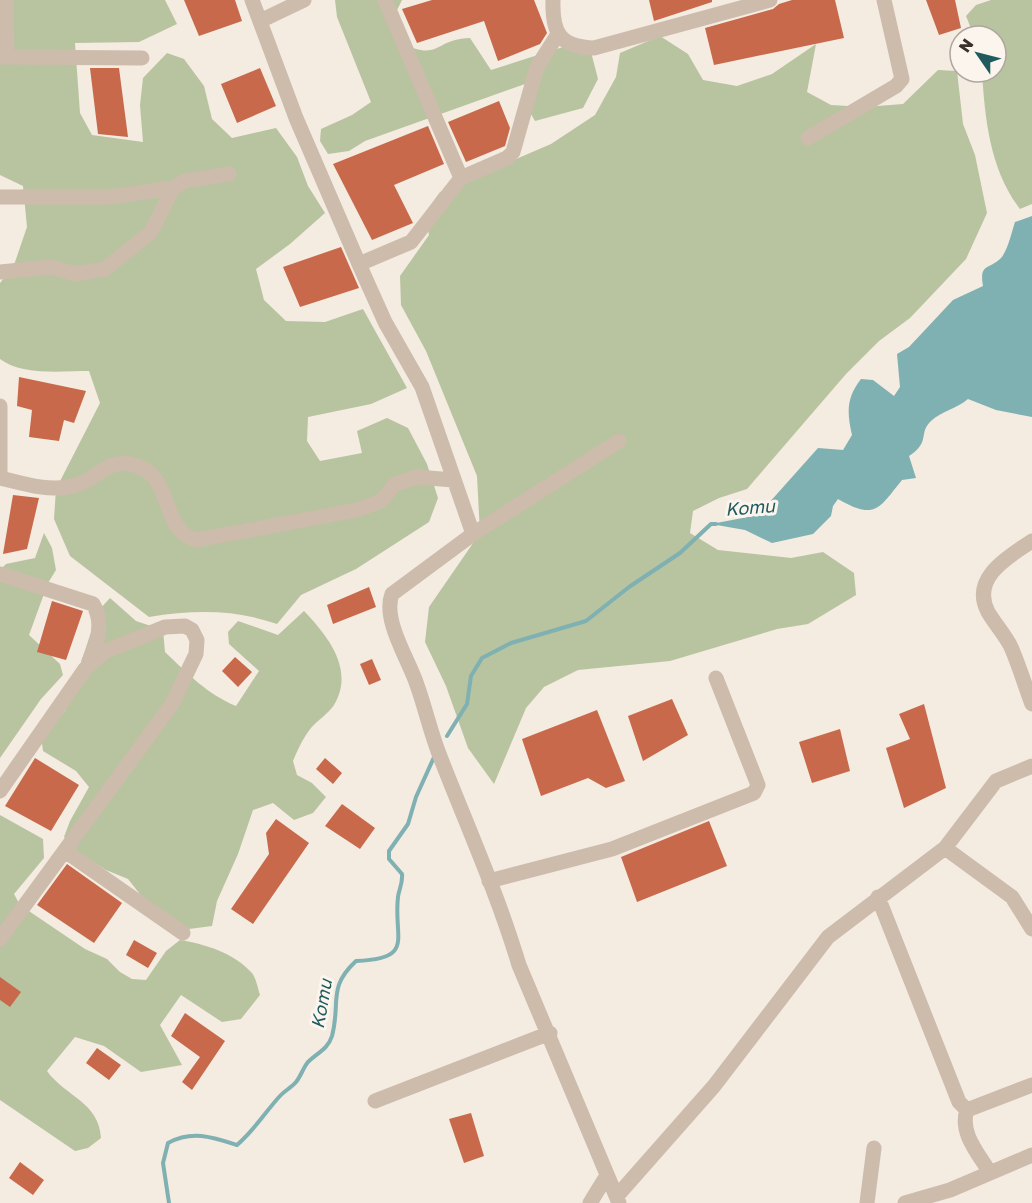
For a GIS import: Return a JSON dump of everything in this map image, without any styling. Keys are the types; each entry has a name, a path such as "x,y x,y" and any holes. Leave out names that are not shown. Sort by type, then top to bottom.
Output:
{"street":[{"path":"6,0 4,57 142,58"},
{"path":"252,0 296,118 359,264 385,322 422,387 473,534"},
{"path":"260,21 304,0"},
{"path":"385,0 461,178"},
{"path":"553,0 553,20 558,34 568,43 594,48 770,0"},
{"path":"808,138 896,86 902,79 884,0"},
{"path":"359,264 411,242 461,178 507,158 513,152 537,67 558,34"},
{"path":"0,197 109,197 173,188 185,181 229,174"},
{"path":"0,272 50,267 76,274 105,269 151,232 173,188"},
{"path":"0,406 0,478 42,488 69,487 82,483 111,464 131,465 146,470 155,481 178,530 186,537 197,540 357,510 381,501 395,484 417,477 453,480"},
{"path":"619,441 473,534 392,594 388,603 399,643 417,684 441,760 471,829 508,927 519,965 550,1033 606,1176 618,1199 714,1086 828,937 945,848 996,781 1032,765"},
{"path":"1032,541 998,564 987,578 984,594 987,609 1010,647 1032,704"},
{"path":"0,574 93,604 100,615 97,645 85,669 0,791"},
{"path":"0,939 172,704 196,654 197,640 192,630 185,626 165,627 104,652 85,669"},
{"path":"489,881 612,849 661,832 722,803 754,793 758,785 749,757 716,678"},
{"path":"945,848 1012,897 1031,928"},
{"path":"65,851 183,933"},
{"path":"878,897 959,1102 967,1110"},
{"path":"375,1101 550,1033"},
{"path":"990,1173 966,1132 964,1117 967,1110 1032,1086"},
{"path":"867,1203 874,1148"},
{"path":"905,1203 950,1190 1032,1155"},
{"path":"590,1203 606,1176"}],"green space":[{"path":"0,0 165,0 177,24 139,42 75,43 80,113 92,135 143,142 140,105 143,78 167,53 184,59 204,86 212,119 232,138 276,128 297,157 308,186 325,213 290,244 256,269 264,300 286,321 325,322 363,309 407,388 371,404 308,417 307,441 320,461 362,453 357,431 387,418 408,428 427,464 438,498 429,522 356,569 301,595 277,624 261,619 214,612 149,617 70,556 54,519 56,489 100,403 89,371 31,370 19,368 0,359 0,283 14,265 27,227 23,186 0,175"},
{"path":"335,0 402,0 395,14 401,43 414,48 430,50 458,39 470,38 491,70 582,41 591,52 598,79 583,108 535,121 525,104 525,84 365,141 349,151 328,154 320,141 321,129 352,115 371,102 337,17"},
{"path":"991,0 1032,0 1032,204 1020,209 1002,178 996,161 987,126 983,84 1008,84 1008,24 969,24 966,16 976,5"},
{"path":"660,36 688,54 703,80 737,86 772,74 816,44 807,92 831,105 865,107 903,104 938,70 948,71 948,84 958,84 963,124 975,155 987,213 966,259 910,318 879,341 846,374 747,489 719,498 693,511 690,533 718,550 791,558 823,552 854,573 856,595 808,624 777,629 670,661 578,670 544,687 526,708 494,784 468,748 446,686 425,642 429,607 480,533 477,476 426,351 401,305 400,276 429,235 425,213 440,192 551,144 595,115 616,77 620,53"},
{"path":"44,533 52,548 56,570 48,583 29,635 60,664 63,675 41,699 0,758 0,570 6,564 35,558"},
{"path":"110,598 136,621 163,630 165,652 207,689 236,706 259,671 229,644 228,632 238,621 278,635 304,611 330,642 340,666 342,679 340,692 334,705 308,732 293,761 297,775 312,783 326,797 313,813 294,820 273,803 253,810 238,854 217,901 212,926 189,929 143,898 128,879 106,870 79,853 64,837 89,787 76,771 43,751 41,736 65,711 98,611"},
{"path":"0,815 43,839 44,858 14,894 20,905 85,949 107,959 120,972 132,979 146,980 166,951 180,940 209,947 237,960 252,973 260,995 241,1019 222,1022 181,995 160,1025 182,1065 141,1072 104,1046 75,1037 47,1071 94,1116 101,1138 88,1148 75,1151 0,1100"}],"water":[{"path":"1032,216 1032,417 996,410 968,399 944,412 927,425 920,446 909,456 916,478 902,480 882,504 869,510 851,506 838,499 833,506 831,516 813,534 772,543 745,530 711,524 748,517 768,504 818,448 843,450 852,435 849,420 850,399 861,379 873,380 894,396 900,387 897,354 909,347 953,300 983,286 984,270 1003,255 1015,222"}],"building":[{"path":"184,0 235,0 242,21 199,36"},
{"path":"432,0 534,0 547,33 540,44 498,61 484,21 417,43 402,9"},
{"path":"649,0 712,0 712,2 654,21"},
{"path":"792,0 835,0 844,38 714,65 705,28 773,9 779,4"},
{"path":"926,0 955,0 960,24 948,24 948,32 939,35"},
{"path":"90,68 119,68 128,137 98,134"},
{"path":"260,68 276,106 237,123 221,84"},
{"path":"499,101 510,128 505,146 466,162 448,122"},
{"path":"428,126 444,164 394,185 413,223 372,240 333,164"},
{"path":"341,247 359,288 300,307 283,267"},
{"path":"19,377 86,391 74,423 64,420 59,441 29,437 32,410 17,406"},
{"path":"13,495 39,498 27,549 3,554"},
{"path":"369,587 376,607 333,624 327,605"},
{"path":"52,601 83,611 66,660 37,652"},
{"path":"235,657 252,672 238,687 222,671"},
{"path":"372,659 381,680 369,685 360,664"},
{"path":"672,699 688,735 643,761 628,716"},
{"path":"924,704 946,788 904,808 886,748 910,739 899,714"},
{"path":"597,710 625,781 606,788 588,778 541,796 522,739"},
{"path":"840,729 850,771 812,783 799,742"},
{"path":"35,758 79,785 51,831 5,806"},
{"path":"325,758 342,773 333,784 316,769"},
{"path":"342,804 375,828 360,849 325,826"},
{"path":"276,819 309,843 253,924 231,909 269,854 266,833"},
{"path":"709,821 727,866 637,902 621,857"},
{"path":"67,864 122,903 94,943 37,905"},
{"path":"134,940 157,953 148,968 126,955"},
{"path":"0,977 21,992 10,1007 0,1000"},
{"path":"185,1013 225,1041 192,1090 182,1082 200,1057 171,1036"},
{"path":"97,1048 121,1065 109,1080 86,1063"},
{"path":"471,1113 484,1156 464,1163 449,1119"},
{"path":"20,1162 44,1180 33,1195 9,1178"}],"waterway":[{"name":"Komu","path":"447,736 467,704 471,676 482,658 511,643 586,621 629,587 680,553 711,524 716,524"},
{"name":"Komu","path":"169,1203 163,1163 168,1143 185,1137 202,1136 237,1145 281,1095 296,1082 308,1062 328,1044 332,1036 338,988 347,971 356,961 387,956 394,951 398,944 397,911 402,874 389,859 389,851 408,824 416,797 435,755"}]}
